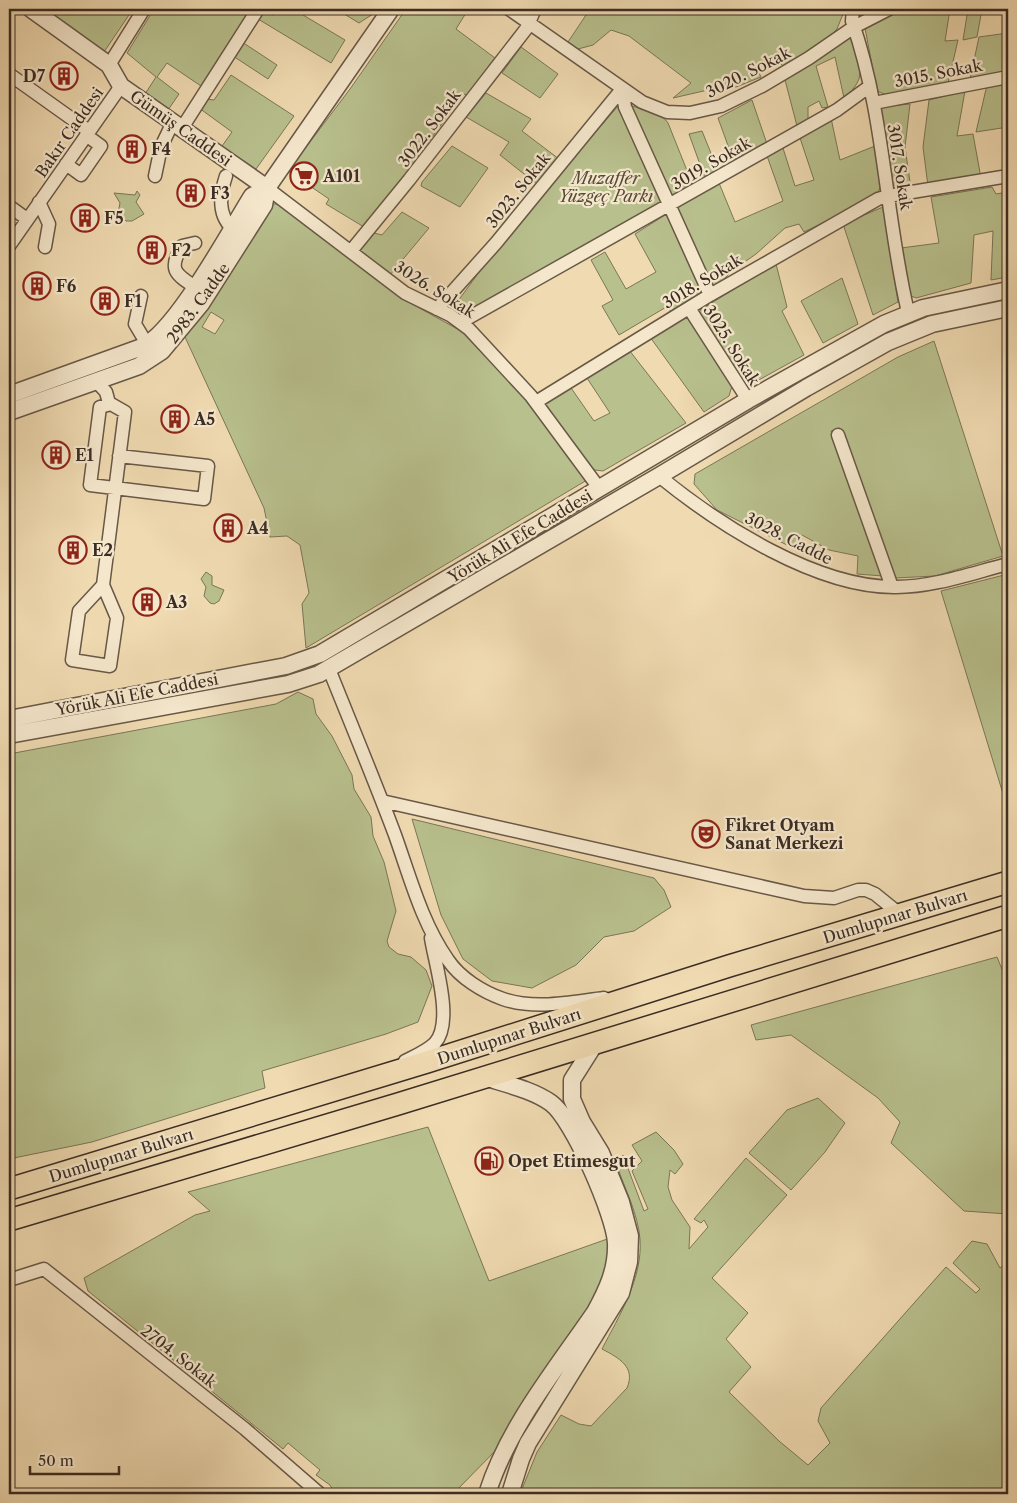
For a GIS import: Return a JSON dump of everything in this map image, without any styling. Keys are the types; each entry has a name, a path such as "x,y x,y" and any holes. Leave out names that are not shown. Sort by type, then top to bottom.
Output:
{"highway":[{"path":"905,914 919,902 1008,867"},
{"name":"Dumlupınar Bulvarı","path":"9,1189 1008,882"},
{"name":"Dumlupınar Bulvarı","path":"9,1220 1008,917"}],"street":[{"name":"Gümüş Caddesi","path":"31,9 108,65 121,86 267,188"},
{"path":"108,65 144,9"},
{"path":"155,176 161,147 258,9"},
{"name":"2983. Cadde","path":"9,395 157,342 201,304 264,205 267,188 391,9"},
{"name":"3020. Sokak","path":"509,9 642,102 667,112 690,113 711,110 778,77 854,27 889,9"},
{"name":"3022. Sokak","path":"350,250 410,180 526,29 535,9"},
{"name":"3017. Sokak","path":"853,9 854,27 874,103 899,275 908,312"},
{"path":"9,74 88,133 101,146 81,175 66,164"},
{"name":"3015. Sokak","path":"874,103 1008,77"},
{"name":"Bakır Caddesi","path":"9,246 121,86"},
{"name":"3019. Sokak","path":"461,322 837,110 870,86"},
{"path":"622,89 625,107 710,295"},
{"name":"3023. Sokak","path":"437,309 496,243 622,89"},
{"path":"226,176 222,192 221,211 232,228"},
{"name":"3018. Sokak","path":"536,402 710,295 802,242 888,196 1008,176"},
{"name":"2983. Cadde","path":"9,412 147,361 157,342 195,287 252,196 267,188"},
{"name":"3026. Sokak","path":"267,188 405,293 461,322 536,402 600,488"},
{"path":"39,202 49,222 45,247"},
{"path":"9,206 27,219"},
{"path":"195,243 182,246 174,260 174,267 177,274 195,287"},
{"name":"Yörük Ali Efe Caddesi","path":"9,719 286,666 320,654 748,400 908,312 940,303 1008,290"},
{"path":"141,296 135,324 157,342"},
{"name":"3025. Sokak","path":"689,308 748,400"},
{"name":"Yörük Ali Efe Caddesi","path":"9,735 288,684 329,669 806,388 915,330 950,319 1008,308"},
{"path":"908,312 915,330"},
{"path":"96,381 106,392 109,404"},
{"path":"102,586 79,611 72,660 110,666 117,618 102,586 115,488 120,456 125,412 109,404 99,408 90,484 115,488 204,499 208,466 120,456"},
{"path":"838,435 892,587"},
{"name":"3028. Cadde","path":"659,476 705,512 786,558 820,574 853,584 892,587 935,582 1008,564"},
{"path":"320,654 329,669 382,801 430,931 444,1010 441,1029 436,1041 429,1048 372,1078"},
{"path":"382,801 804,896 834,898 858,890 866,890 905,914"},
{"path":"430,931 457,971 478,987 502,998 519,1003 538,1004 642,993"},
{"path":"510,1494 528,1442 621,1294 629,1262 630,1236 621,1202 601,1153 582,1122 572,1099 572,1080 596,1042"},
{"path":"484,1077 541,1097 558,1109 577,1141 607,1206 614,1228 616,1245 614,1265 606,1292 595,1312 520,1424 494,1472 487,1494"},
{"name":"2704. Sokak","path":"9,1280 44,1269 245,1428 320,1494"},
{"path":"475,1494 482,1494"}],"green space":[{"path":"38,9 133,9 104,52"},
{"path":"154,9 248,9 252,11 201,86 167,63 157,77 179,94 168,110 145,94 156,77 127,53"},
{"path":"277,9 293,9 345,40 331,63 258,19 262,12 273,15"},
{"path":"336,9 364,9 373,14 359,23"},
{"path":"406,9 459,9 466,13 456,29 495,58 468,96 464,94 390,195 364,227 326,204 329,199 288,171 350,89"},
{"path":"590,9 845,9 837,29 830,37 784,67 775,58 756,67 761,77 726,91 721,87 673,98 691,83 629,36 611,30 593,45 578,49 568,42"},
{"path":"905,9 950,9 945,41 958,40 948,83 889,96 877,91 865,28 871,23"},
{"path":"968,9 982,9 977,37 963,40"},
{"path":"1008,33 1008,72 970,79 979,37"},
{"path":"850,37 860,69 856,85 844,98 835,57 816,66 828,107 822,108 819,101 808,107 808,120 797,126 785,80"},
{"path":"242,42 277,65 268,79 233,56"},
{"path":"521,47 558,74 540,98 502,73"},
{"path":"231,75 294,116 256,169 222,146 232,132 199,108 205,99 214,100"},
{"path":"1008,82 1008,127 976,132 987,85"},
{"path":"965,91 957,136 973,134 981,178 928,186 923,147 929,100"},
{"path":"486,93 531,119 522,131 559,159 538,185 500,155 509,142 466,117"},
{"path":"752,100 767,144 734,162 718,118"},
{"path":"910,104 905,147 911,189 892,185 879,107"},
{"name":"Muzaffer Yüzgeç Parkı","path":"618,106 662,204 466,312 455,305 499,245"},
{"path":"633,106 664,118 668,123 694,188 672,199 630,108"},
{"path":"831,118 840,160 875,146 881,185 877,196 804,232 799,224 785,228 756,254 733,270 716,287 711,287 677,213 678,207 719,183 735,222 783,201 766,153 782,145 795,186 814,180 799,135"},
{"path":"702,131 719,173 706,181 689,134"},
{"path":"452,146 488,168 460,207 421,186 422,182"},
{"path":"992,187 996,194 1008,192 1008,277 991,280 993,231 974,235 971,283 916,298 909,295 901,248 939,243 931,197"},
{"path":"137,191 140,195 136,202 144,214 132,221 126,221 118,213 120,203 114,193 135,195"},
{"path":"272,204 278,204 405,300 461,331 536,408 587,480 306,648 302,604 309,593 300,545 287,536 270,537 264,508 185,337","holes":["211,312 224,320 215,334 202,327"]},
{"path":"883,207 898,302 873,315 843,224"},
{"path":"402,212 429,228 390,275 358,250 374,233 382,235"},
{"path":"667,215 702,294 671,313 668,306 619,335 602,306 613,300 591,260 605,252 626,289 656,272 635,234"},
{"path":"776,264 787,307 782,311 804,355 757,381 750,381 745,377 741,380 699,316 700,310"},
{"path":"842,278 858,324 823,343 801,301"},
{"path":"684,317 689,319 732,386 729,396 704,412 650,337"},
{"path":"934,341 1003,556 935,576 895,578 840,428 831,431 883,576 857,574 858,556 829,550 802,535 795,549 717,510 694,484 695,474 898,357"},
{"path":"629,350 686,423 603,471 595,470 588,465 543,405 545,401 569,385 594,421 610,413 585,375"},
{"path":"206,572 212,576 212,585 224,590 219,601 214,604 210,603 204,596 206,587 201,579"},
{"path":"1008,574 1008,810 941,591"},
{"path":"298,692 313,699 316,714 332,736 352,775 354,789 371,817 373,836 384,862 396,911 387,941 389,947 398,954 411,957 426,970 432,986 418,1022 386,1034 262,1071 265,1088 92,1142 9,1159 9,754 276,704"},
{"path":"412,819 654,878 664,890 671,907 634,931 604,937 576,965 532,988 492,981 463,959 441,915"},
{"path":"997,957 1008,984 1008,1214 964,1211 891,1143 900,1122 878,1098 791,1035 756,1040 751,1025"},
{"path":"818,1098 845,1123 825,1152 791,1190 749,1153 787,1110"},
{"path":"428,1127 489,1281 610,1238 607,1268 589,1309 500,1446 453,1494 335,1494 330,1485 316,1475 320,1470 288,1443 283,1449 88,1291 84,1278 195,1215 210,1211 188,1192"},
{"path":"656,1132 674,1150 683,1164 675,1174 670,1170 668,1187 672,1200 690,1227 689,1249 708,1227 704,1220 701,1223 694,1219 746,1158 787,1195 712,1278 748,1313 726,1339 751,1367 729,1392 779,1441 808,1465 830,1443 818,1421 821,1408 946,1267 976,1293 980,1289 953,1263 972,1241 987,1244 1000,1268 1008,1261 1008,1494 520,1494 537,1452 561,1415 579,1424 591,1426 627,1388 629,1381 628,1369 620,1360 602,1349 634,1282 640,1254 637,1220 617,1166 623,1155 644,1211 648,1209 632,1171 642,1161 632,1145"}],"place":[{"name":"D7","path":"64,76"},
{"name":"F4","path":"132,149"},
{"name":"A101","path":"304,176"},
{"name":"F3","path":"191,193"},
{"name":"F5","path":"85,218"},
{"name":"F2","path":"152,250"},
{"name":"F6","path":"37,286"},
{"name":"F1","path":"105,301"},
{"name":"A5","path":"175,419"},
{"name":"E1","path":"56,455"},
{"name":"A4","path":"228,528"},
{"name":"E2","path":"73,550"},
{"name":"A3","path":"147,602"},
{"name":"Fikret Otyam Sanat Merkezi","path":"706,834"},
{"name":"Opet Etimesgut","path":"489,1161"}]}
